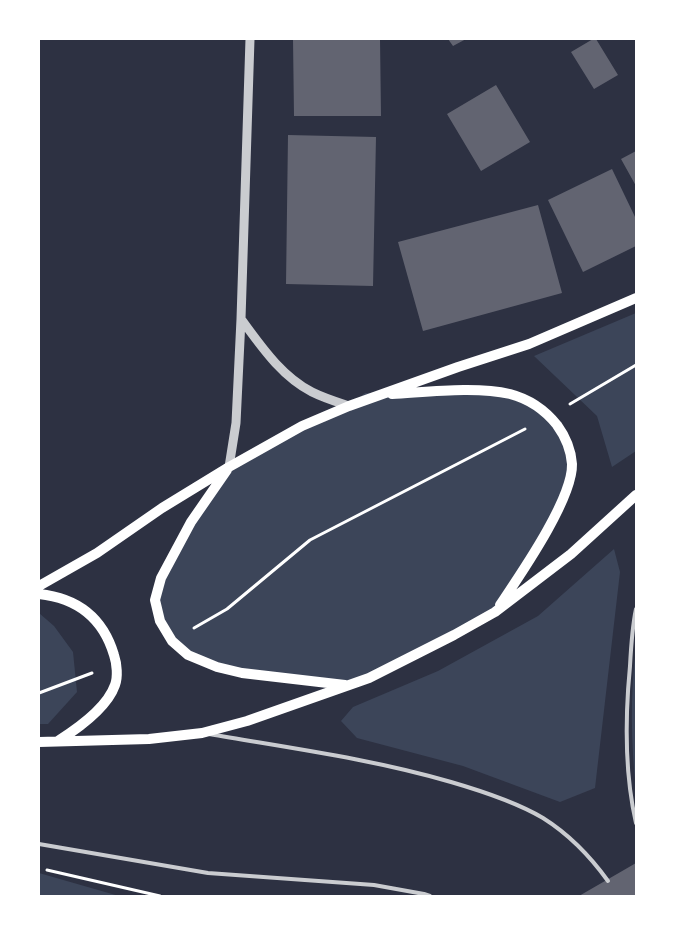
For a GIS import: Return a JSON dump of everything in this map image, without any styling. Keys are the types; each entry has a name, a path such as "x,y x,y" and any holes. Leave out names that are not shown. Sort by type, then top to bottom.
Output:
{"main road":[{"path":"39,586 97,553 162,508 229,467 302,426 381,394 529,344 636,298"},
{"path":"381,394 479,391 510,394 531,402 550,416 566,438 572,464 569,487 526,566 495,612"},
{"path":"229,467 191,522 161,578 156,600 160,621 172,641 188,655 217,667 242,673 347,685"},
{"path":"39,742 149,739 202,733 247,721 369,678 495,612 571,554 636,495"},
{"path":"39,594 73,603 93,617 109,638 116,663 115,685 101,707 81,726 57,742"}],"street":[{"path":"229,467 236,423 250,39"},
{"path":"241,318 263,350 287,375 311,391 349,406"}],"lane":[{"path":"636,609 627,696 627,761 636,822"},
{"path":"202,733 318,752 412,771 489,794 542,818 572,839 591,857 608,881"},
{"path":"39,844 208,873 374,885 430,896"}],"path":[{"path":"172,641 227,609 310,540 550,416 636,365"},
{"path":"39,693 116,663"},
{"path":"39,868 160,896"},
{"path":"139,896 145,893"}],"shaded area":[{"path":"636,313 636,451 612,467 597,416 534,356"},
{"path":"479,391 531,402 566,438 569,487 495,612 347,685 217,667 172,641 155,600 161,578 229,467 349,406 365,393"},
{"path":"614,549 620,572 595,788 560,802 463,766 357,738 341,721 353,707 438,671 538,616"},
{"path":"39,613 54,626 73,652 77,692 48,724 39,724"},
{"path":"636,648 636,790 632,719"},
{"path":"39,873 119,896 39,896"}],"building":[{"path":"293,39 380,39 381,116 294,116"},
{"path":"448,39 466,39 453,46"},
{"path":"596,39 618,75 594,89 571,52"},
{"path":"496,85 530,142 481,171 447,114"},
{"path":"288,135 376,137 373,286 286,284"},
{"path":"636,151 636,186 621,159"},
{"path":"612,169 636,219 636,246 583,272 548,200"},
{"path":"538,205 562,293 423,331 398,242"},
{"path":"636,863 636,896 579,896"}]}
